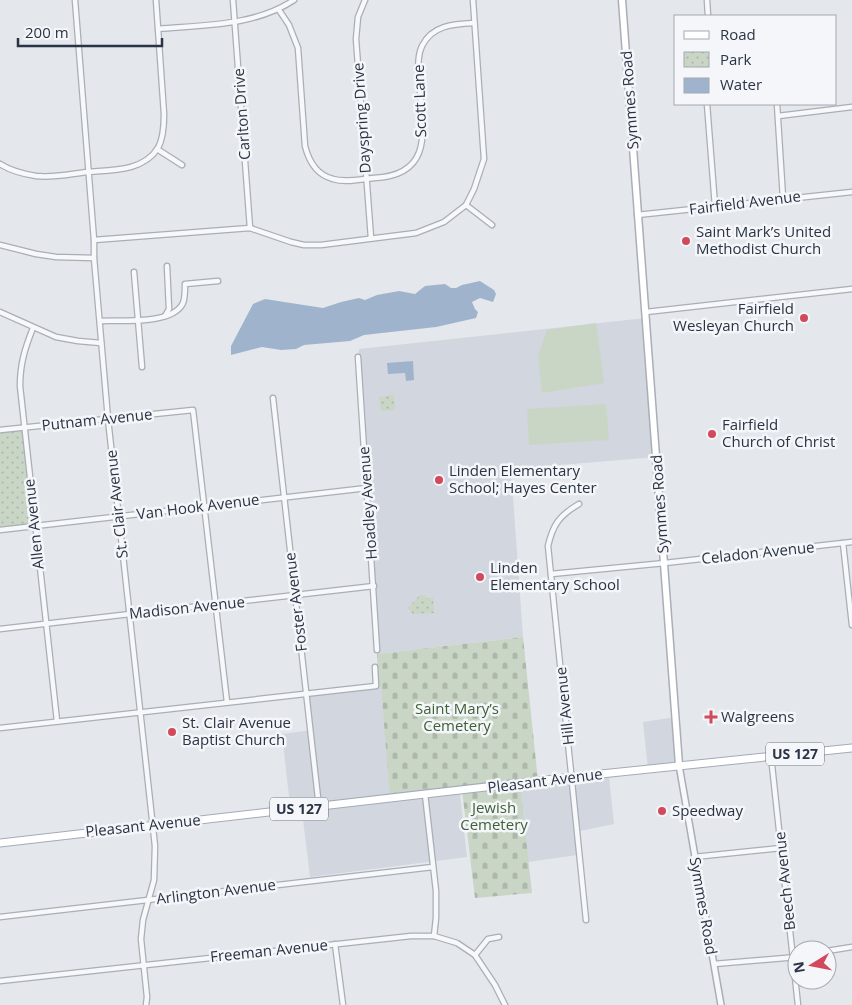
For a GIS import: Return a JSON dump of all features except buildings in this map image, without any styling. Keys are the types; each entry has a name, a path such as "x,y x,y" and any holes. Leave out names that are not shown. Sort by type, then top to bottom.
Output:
{"main road":[{"name":"Symmes Road","path":"622,0 679,765"},
{"name":"Pleasant Avenue","path":"0,843 679,765 852,748"}],"street":[{"name":"St. Clair Avenue","path":"75,0 108,419 155,867 150,900 143,920 142,938 146,1005"},
{"path":"0,164 16,172 43,177 115,171 128,168 147,159 157,149 164,127 164,114 156,0"},
{"name":"Carlton Drive","path":"234,0 250,228"},
{"path":"158,29 235,22 279,10 294,0"},
{"name":"Dayspring Drive","path":"365,0 358,17 356,39 371,238"},
{"path":"94,240 250,228 304,245 416,233 444,222 466,206 474,190 484,159 473,0"},
{"path":"707,0 708,15"},
{"name":"Scott Lane","path":"279,10 289,25 298,48 305,146 312,165 330,179 339,181 388,177 403,172 414,163 421,151 423,133 418,70 422,46 429,36 439,28 452,24 474,23"},
{"path":"707,105 715,206"},
{"path":"777,105 783,198"},
{"path":"778,116 852,108"},
{"path":"157,149 182,165"},
{"name":"Fairfield Avenue","path":"637,216 783,198 852,192"},
{"path":"466,206 492,225"},
{"path":"0,245 49,256 94,258"},
{"path":"163,318 169,309 167,266"},
{"path":"134,272 142,367"},
{"path":"100,321 163,318 177,312 184,302 185,284 218,280"},
{"path":"646,312 852,289"},
{"path":"0,312 9,314 33,328 56,337 101,343"},
{"name":"Allen Avenue","path":"33,328 24,350 20,368 24,428 57,721"},
{"name":"Hoadley Avenue","path":"358,357 378,650"},
{"name":"Foster Avenue","path":"273,398 319,806"},
{"name":"Putnam Avenue","path":"0,430 193,410 205,506"},
{"name":"Van Hook Avenue","path":"0,530 366,488"},
{"name":"Hill Avenue","path":"579,504 565,514 553,528 548,546 586,920"},
{"path":"205,506 227,702"},
{"name":"Celadon Avenue","path":"665,563 852,542"},
{"path":"843,543 852,625"},
{"path":"551,574 665,563"},
{"name":"Madison Avenue","path":"0,629 374,586"},
{"path":"0,728 376,686 375,667"},
{"name":"Beech Avenue","path":"771,756 793,940"},
{"name":"Symmes Road","path":"679,765 721,1005"},
{"path":"425,794 436,891 434,936"},
{"path":"694,857 781,848"},
{"name":"Arlington Avenue","path":"0,917 433,867"},
{"name":"Freeman Avenue","path":"0,981 411,936 434,936 456,943 475,955 495,985 505,1005"},
{"path":"475,955 488,939 499,937"},
{"path":"335,944 343,1005"},
{"path":"837,949 852,947"},
{"path":"714,964 787,958"},
{"name":"Beech Avenue","path":"797,990 798,1005"}],"shaded area":[{"name":"Linden Elementary School; Hayes Center","path":"646,318 657,457 511,469 523,637 377,654 359,349"},
{"path":"381,686 391,802 460,794 467,857 310,877 301,803 290,805 282,734 312,730 308,695"},
{"path":"676,717 679,765 648,769 643,722"},
{"path":"609,777 614,824 575,832 577,855 528,862 520,787"}],"green space":[{"path":"596,323 604,383 542,393 538,356 547,330"},
{"path":"394,395 395,410 381,411 379,397"},
{"path":"606,404 609,440 529,445 527,409"},
{"path":"24,428 35,526 0,530 0,430"},
{"path":"420,595 425,595 426,598 433,598 434,613 413,614 408,608"},
{"name":"Saint Mary’s Cemetery","path":"523,637 538,781 520,784 532,893 475,898 462,790 390,798 381,687 378,685 377,654"}],"water":[{"path":"480,281 494,290 496,294 493,302 480,298 472,302 478,312 476,318 436,327 364,335 350,341 304,345 296,349 281,350 262,347 231,355 231,346 253,304 265,299 323,308 341,302 359,298 365,300 377,295 399,291 415,294 425,286 445,284 451,288 456,288"},
{"path":"413,361 414,380 406,381 405,373 388,374 387,363"}],"place":[{"name":"Saint Mark’s United Methodist Church","path":"686,241"},
{"name":"Fairfield Wesleyan Church","path":"804,318"},
{"name":"Fairfield Church of Christ","path":"712,434"},
{"name":"Linden Elementary School; Hayes Center","path":"439,480"},
{"name":"Linden Elementary School","path":"480,577"},
{"name":"Walgreens","path":"711,717"},
{"name":"St. Clair Avenue Baptist Church","path":"172,732"},
{"name":"Speedway","path":"662,811"}],"park label":[{"name":"Jewish Cemetery","path":"494,816"}]}
